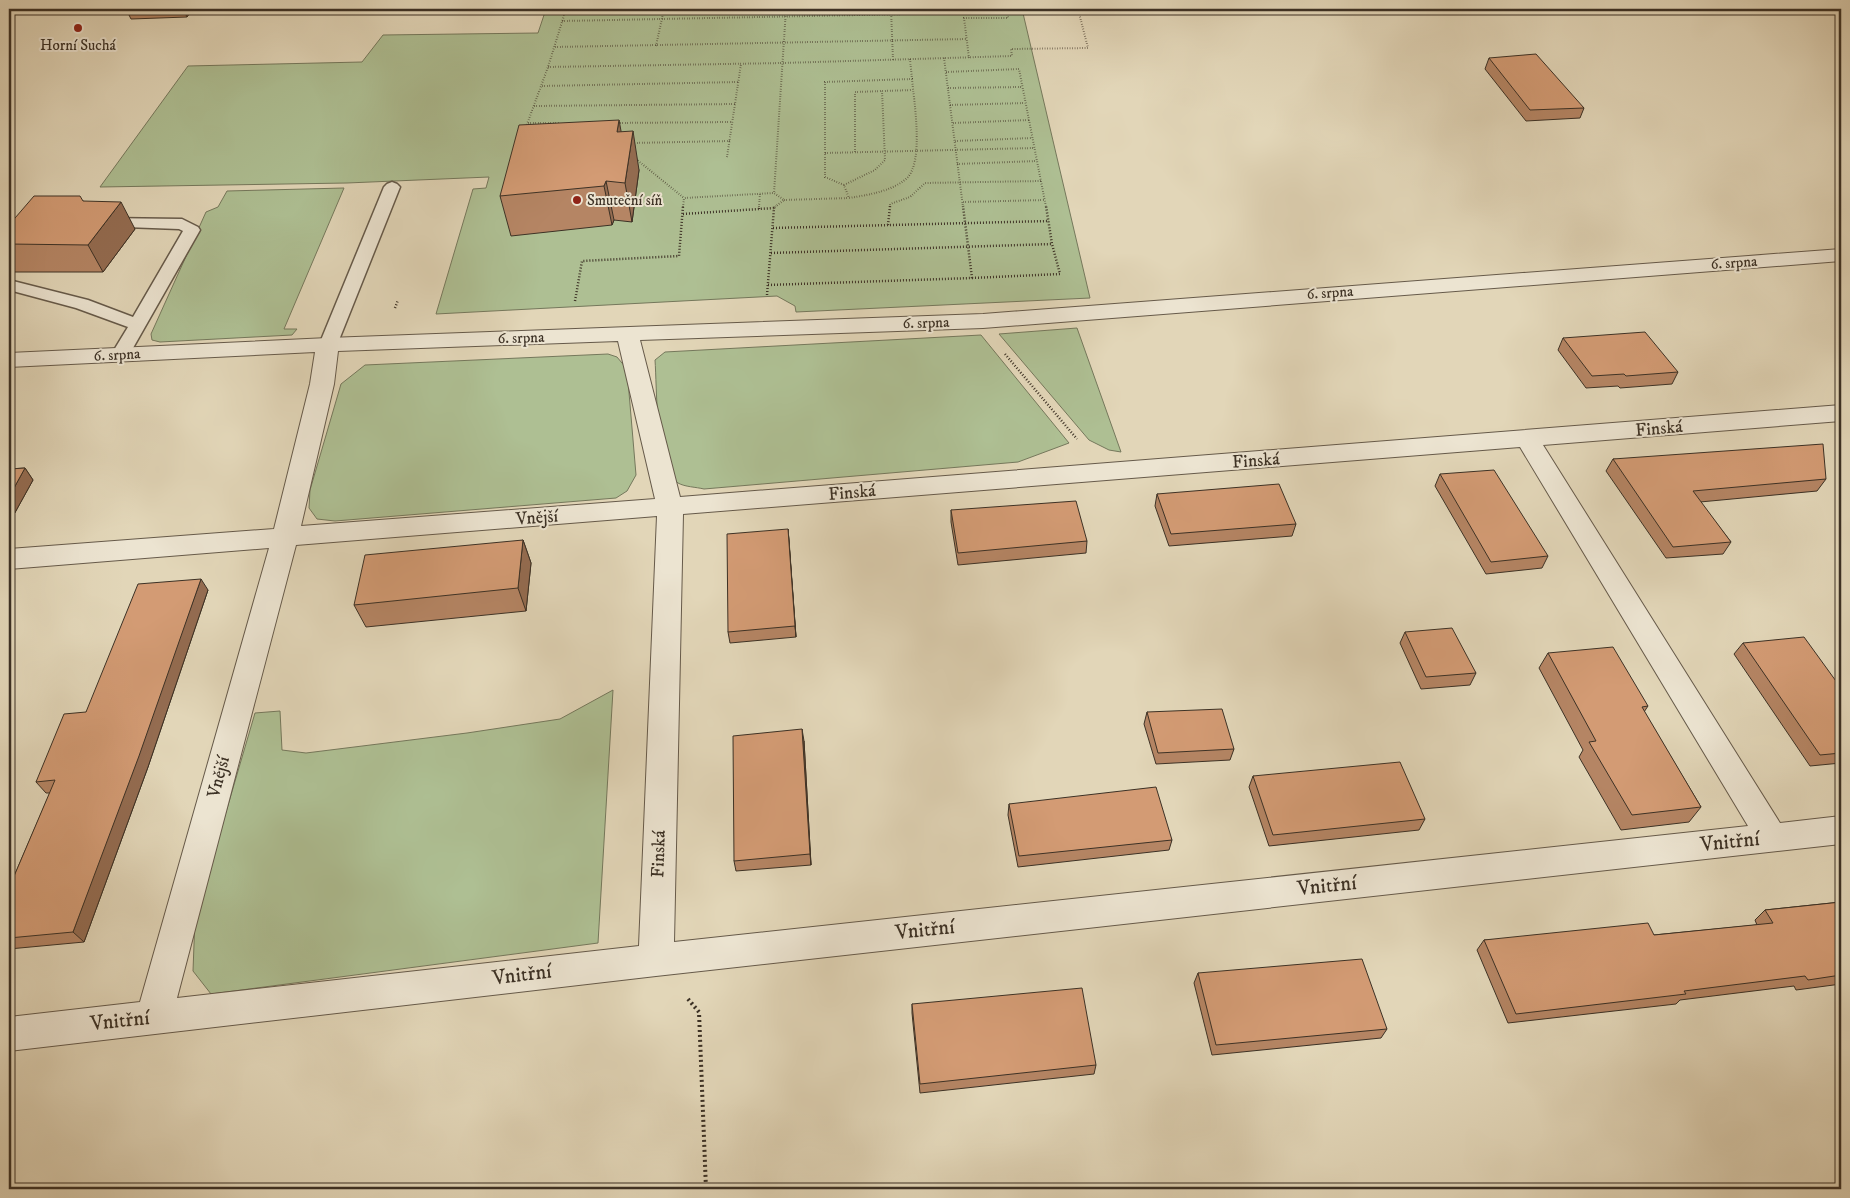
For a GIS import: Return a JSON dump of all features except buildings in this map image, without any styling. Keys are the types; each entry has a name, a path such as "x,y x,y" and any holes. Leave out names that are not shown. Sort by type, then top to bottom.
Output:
{"street":[{"name":"6. srpna","path":"9,360 328,345 983,321 1841,255"},
{"name":"Finská","path":"627,334 670,508 656,960"},
{"name":"Vnější","path":"154,1017 285,537 322,384 328,345"},
{"name":"Finská","path":"670,508 1841,414"},
{"path":"1528,440 1772,838"},
{"name":"Vnější","path":"9,559 670,508"},
{"name":"Vnitřní","path":"9,1034 656,960 1841,830"}],"lane":[{"path":"328,345 392,187"},
{"path":"104,223 182,224 192,230 120,355"},
{"path":"9,284 82,304 138,325"}],"path":[{"path":"525,130 542,86 566,9"},
{"path":"656,46 664,9"},
{"path":"774,193 786,9"},
{"path":"891,9 893,60"},
{"path":"548,68 969,58 1012,56 1011,49 1088,48 1078,9"},
{"path":"562,21 1007,10 1008,18 964,18 969,58"},
{"path":"554,47 966,39"},
{"path":"944,58 972,278"},
{"path":"633,157 684,198 774,193 784,200 849,198 892,187 912,172 916,150 910,59"},
{"path":"727,157 740,64"},
{"path":"768,285 1060,274 1052,244 1019,69 946,72"},
{"path":"849,198 844,185 825,177 825,82 912,79"},
{"path":"542,86 738,82"},
{"path":"948,88 1022,87"},
{"path":"855,152 855,92 912,90"},
{"path":"844,185 875,170 885,160 882,91"},
{"path":"950,105 1025,103"},
{"path":"534,106 735,104"},
{"path":"952,123 1029,120"},
{"path":"615,123 732,122"},
{"path":"528,123 567,123"},
{"path":"955,141 1032,138"},
{"path":"624,143 730,141"},
{"path":"825,153 1034,148"},
{"path":"958,164 1037,161"},
{"path":"888,225 890,204 910,197 925,183 1041,181"},
{"path":"759,209 760,193"},
{"path":"570,336 582,261 679,256 684,198"},
{"path":"683,214 774,208 784,200"},
{"path":"963,202 1045,200"},
{"path":"765,328 774,208"},
{"path":"773,228 1049,221"},
{"path":"771,253 1052,244"},
{"path":"983,321 989,336 1086,450 1097,473"},
{"path":"656,960 699,1012 706,1189"}],"green space":[{"path":"546,9 1022,9 1090,298 796,312 795,306 777,296 436,314 473,189 486,188 489,177 347,183 100,187 188,66 362,62 383,35 538,33"},
{"path":"344,188 284,329 297,329 292,335 160,342 152,340 151,334 206,212 218,207 227,191"},
{"path":"1077,328 1121,452 1109,450 1089,440 999,334"},
{"path":"981,335 1069,443 1018,462 704,489 678,483 670,474 661,444 656,388 655,360 665,352"},
{"path":"608,354 617,357 627,369 636,475 627,491 616,498 335,521 317,519 309,508 310,490 341,384 365,365"},
{"path":"613,690 598,943 211,994 193,971 195,918 255,713 280,711 282,750 306,753 467,733 560,719"}],"place":[{"name":"Horní Suchá","path":"78,28"},
{"name":"Smuteční síň","path":"577,200"}]}
